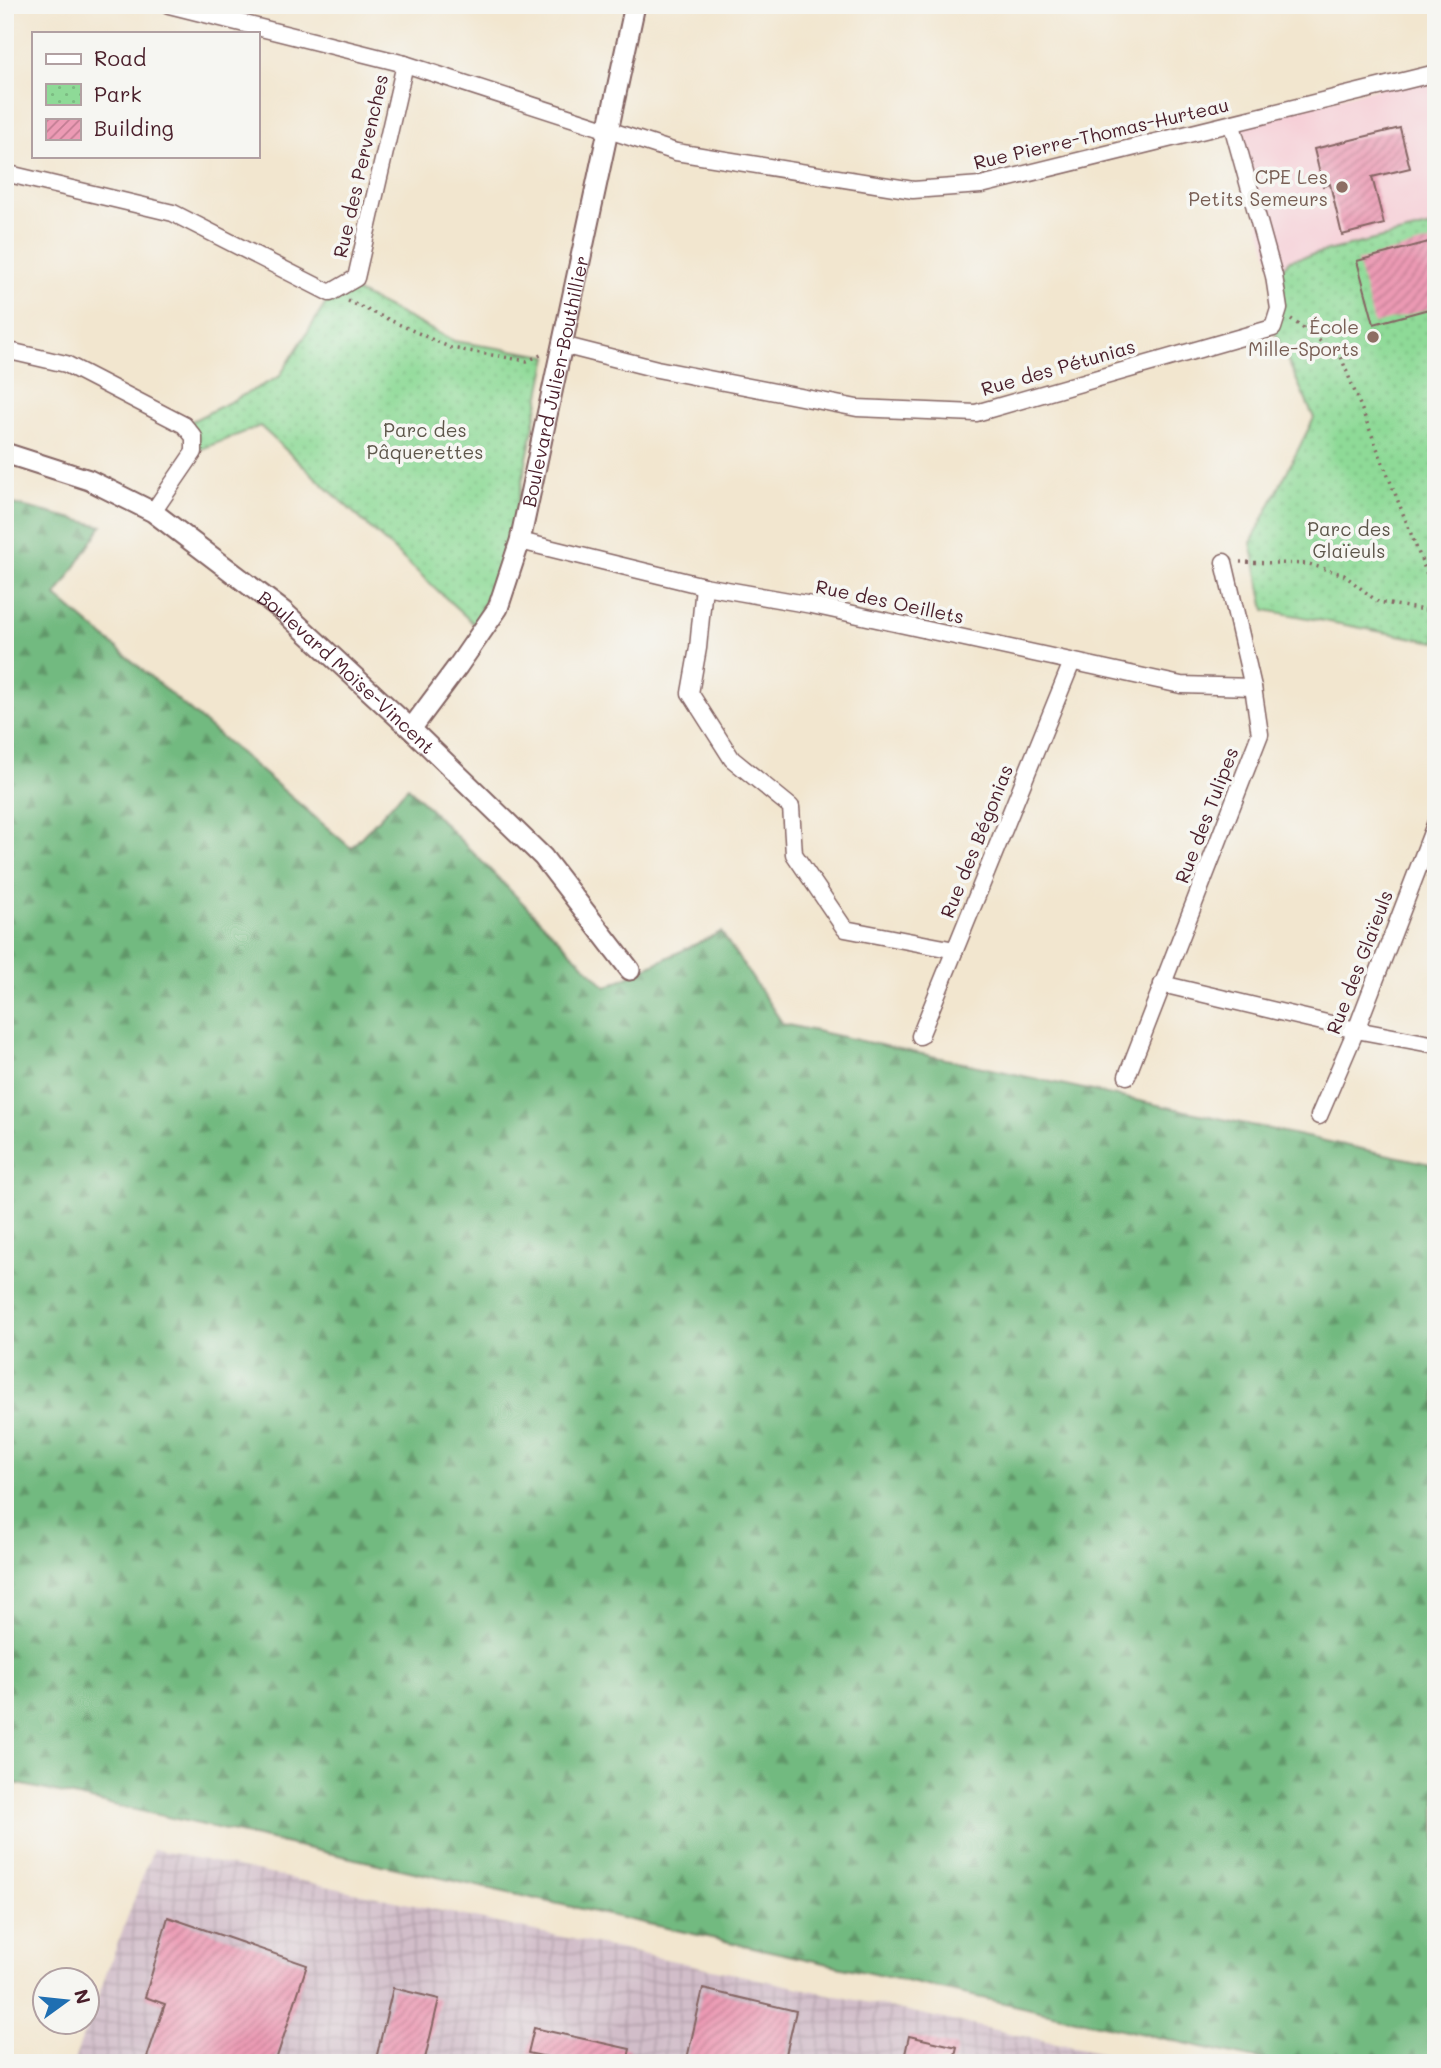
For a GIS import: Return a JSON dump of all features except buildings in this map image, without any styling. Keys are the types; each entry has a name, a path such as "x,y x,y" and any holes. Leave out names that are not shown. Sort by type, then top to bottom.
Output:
{"street":[{"name":"Rue des Pervenches","path":"169,5 405,64 608,131"},
{"name":"Boulevard Julien-Bouthillier","path":"411,729 498,608 520,541 635,5"},
{"name":"Rue des Pervenches","path":"330,293 356,278 405,64"},
{"name":"Rue Pierre-Thomas-Hurteau","path":"608,131 676,152 913,190 981,185 1436,73"},
{"path":"1232,125 1274,276 1279,309"},
{"path":"5,173 173,213 330,293"},
{"name":"Rue des Pétunias","path":"562,345 657,369 857,408 976,413 1273,328 1279,309"},
{"path":"5,350 66,364 184,425 194,437 194,452 153,512"},
{"name":"Boulevard Moïse-Vincent","path":"5,453 89,480 153,512 283,611 411,729 542,858 630,970"},
{"name":"Rue des Oeillets","path":"520,541 704,586 812,605 1181,685 1253,687"},
{"name":"Rue des Tulipes","path":"1127,1076 1260,734 1253,687 1224,562"},
{"path":"704,586 690,693 732,760 791,807 794,853 845,929 955,950"},
{"name":"Rue des Bégonias","path":"920,1036 1072,662"},
{"name":"Rue des Glaïeuls","path":"1319,1116 1356,1030 1436,822"},
{"path":"1162,984 1356,1030 1436,1045"}],"path":[{"path":"330,293 451,348 527,361 562,345"},
{"path":"1279,309 1341,358 1436,597"},
{"path":"1224,562 1309,564 1344,575 1378,602 1436,612"}],"shaded area":[{"name":"CPE Les Petits Semeurs","path":"1436,73 1436,413 1289,261 1274,276 1232,125"},
{"path":"153,1849 1149,2063 73,2063 83,2036 102,2036 102,1985"}],"green space":[{"name":"Parc des Glaïeuls","path":"1436,225 1436,642 1265,610 1251,543 1314,418 1273,328 1274,276 1290,260"},
{"name":"Parc des Pâquerettes","path":"353,290 454,341 548,356 510,541 475,625 260,426 194,452 184,425 279,377 328,300"},
{"path":"5,502 102,526 56,596 351,848 408,787 606,987 721,932 783,1024 1436,1165 1436,2063 1274,2063 5,1781"}],"place":[{"name":"CPE Les Petits Semeurs","path":"1342,187"},
{"name":"École Mille-Sports","path":"1373,337"}]}
